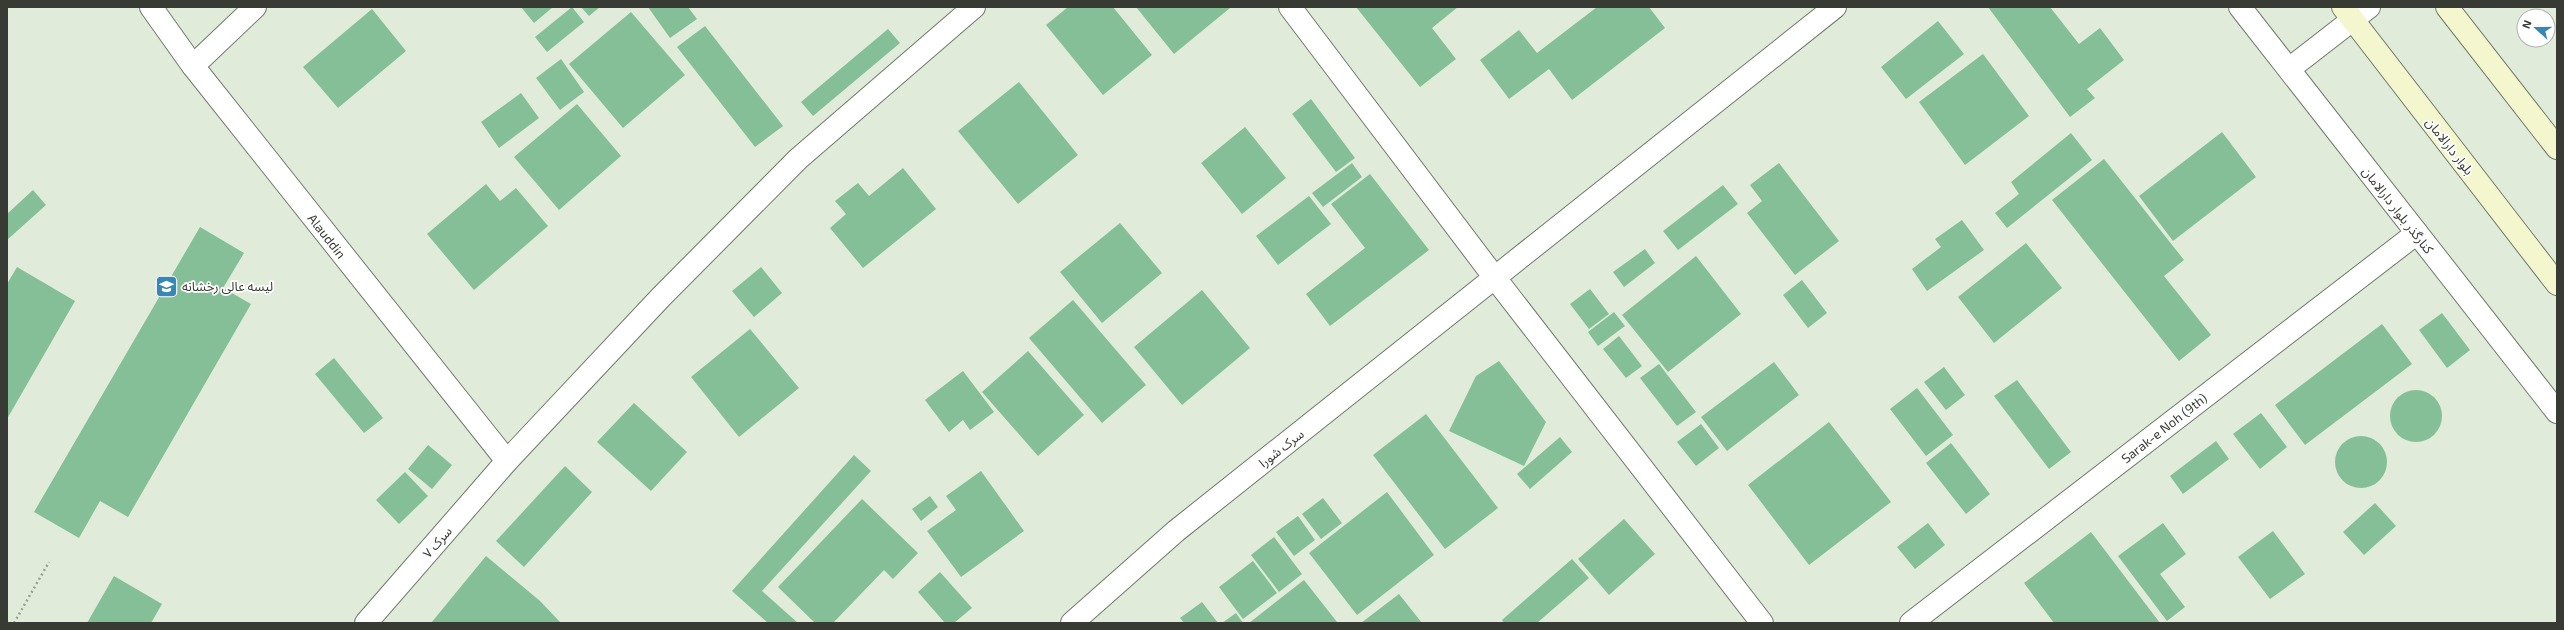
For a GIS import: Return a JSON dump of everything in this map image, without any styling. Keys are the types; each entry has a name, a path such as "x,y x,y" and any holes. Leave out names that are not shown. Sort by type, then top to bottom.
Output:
{"main road":[{"path":"2447,7 2557,148"},
{"name":"بلوار دارالامان","path":"2355,11 2557,284"}],"street":[{"name":"Alauddin","path":"151,7 193,66 507,461"},
{"path":"193,66 255,7"},
{"name":"سرک ۷","path":"366,623 507,461 661,297 798,159 974,7"},
{"path":"1290,7 1495,278 1762,623"},
{"name":"سرک شورا","path":"1072,623 1176,531 1835,7"},
{"name":"کنارگذر بلوار دارالامان","path":"2240,7 2557,412"},
{"path":"2289,70 2355,11"},
{"name":"Sarak-e Noh (9th)","path":"1911,623 2417,233"}],"path":[{"path":"14,623 49,562"}],"building":[{"path":"521,7 553,7 534,23"},
{"path":"572,7 584,22 547,52 535,37"},
{"path":"581,7 600,7 589,16"},
{"path":"648,7 688,7 697,19 670,38"},
{"path":"1068,7 1113,7 1152,55 1103,95 1046,25"},
{"path":"1136,7 1229,7 1230,8 1174,54"},
{"path":"1356,7 1458,7 1432,28 1456,59 1420,87"},
{"path":"1597,7 1649,7 1665,28 1572,100 1549,69 1509,99 1480,60 1519,30 1537,53"},
{"path":"1988,7 2050,7 2079,44 2100,28 2124,60 2087,89 2095,98 2070,117"},
{"path":"372,9 406,51 338,108 303,67"},
{"path":"631,12 685,75 623,128 569,64"},
{"path":"1938,21 1964,54 1906,99 1881,67"},
{"path":"705,26 783,126 755,147 677,47"},
{"path":"888,29 900,43 813,116 801,102"},
{"path":"1983,54 2029,116 1965,165 1919,102"},
{"path":"561,59 584,92 560,110 536,78"},
{"path":"1019,82 1078,155 1018,204 958,131"},
{"path":"521,93 539,118 499,148 481,122"},
{"path":"1311,99 1355,158 1336,172 1292,114"},
{"path":"577,104 621,156 559,210 514,157"},
{"path":"1245,127 1286,178 1242,214 1201,163"},
{"path":"2222,132 2256,177 2173,241 2139,196"},
{"path":"2071,133 2092,160 2007,228 1995,213 2019,194 2011,182"},
{"path":"2104,159 2184,260 2164,276 2211,335 2179,361 2052,200"},
{"path":"1352,163 1362,177 1323,207 1312,193"},
{"path":"1779,163 1839,241 1795,275 1747,213 1762,201 1750,185"},
{"path":"903,168 936,209 863,268 830,228 846,214 835,201 858,183 869,196"},
{"path":"1370,174 1429,250 1330,326 1306,294 1365,248 1331,204"},
{"path":"486,184 500,201 516,188 548,226 474,290 427,234"},
{"path":"1723,185 1738,204 1678,250 1663,231"},
{"path":"33,190 46,205 7,240 7,214"},
{"path":"1309,196 1331,224 1278,265 1256,236"},
{"path":"1962,220 1984,250 1927,291 1912,269 1941,247 1935,239"},
{"path":"1120,223 1162,273 1102,323 1060,272"},
{"path":"200,227 244,253 223,288 251,304 128,517 100,501 79,538 34,512"},
{"path":"2026,243 2062,288 1994,343 1958,297"},
{"path":"1645,249 1655,263 1624,287 1613,272"},
{"path":"1696,256 1741,314 1668,372 1622,315"},
{"path":"17,267 75,301 7,419 7,284"},
{"path":"761,267 782,293 754,317 732,291"},
{"path":"1802,280 1827,313 1808,328 1783,295"},
{"path":"1590,289 1609,314 1589,329 1570,304"},
{"path":"1202,290 1250,348 1182,405 1134,347"},
{"path":"1073,300 1146,385 1102,423 1029,338"},
{"path":"1614,312 1625,326 1598,346 1588,332"},
{"path":"2442,313 2470,350 2447,368 2419,330"},
{"path":"2382,324 2412,364 2305,445 2275,405"},
{"path":"750,329 799,388 739,437 691,377"},
{"path":"1619,336 1642,366 1626,378 1603,349"},
{"path":"1028,351 1084,415 1038,456 982,392"},
{"path":"334,358 383,418 364,433 315,374"},
{"path":"1499,361 1546,422 1524,466 1449,431 1476,376"},
{"path":"1774,362 1799,395 1727,451 1701,417"},
{"path":"1659,364 1696,412 1677,426 1640,378"},
{"path":"1944,367 1965,395 1946,410 1924,382"},
{"path":"963,371 994,412 970,430 963,420 949,432 925,400"},
{"path":"2017,380 2071,452 2049,469 1994,396"},
{"path":"1917,388 1953,435 1926,456 1890,409"},
{"path":"2416,390 2426,392 2434,398 2440,406 2442,416 2440,426 2434,434 2426,440 2416,442 2406,440 2398,434 2392,426 2390,416 2392,406 2398,398 2406,392"},
{"path":"634,403 687,452 651,491 597,442"},
{"path":"2261,413 2287,447 2260,469 2233,434"},
{"path":"1426,414 1498,508 1445,549 1373,455"},
{"path":"1829,422 1891,502 1809,565 1748,485"},
{"path":"1701,424 1719,448 1696,466 1677,442"},
{"path":"2356,436 2366,436 2380,443 2387,457 2387,467 2380,481 2366,488 2356,488 2346,484 2339,477 2335,467 2335,457 2339,447 2346,440"},
{"path":"1560,437 1572,452 1530,489 1517,474"},
{"path":"2216,441 2229,459 2183,494 2170,476"},
{"path":"1951,443 1990,494 1966,514 1926,463"},
{"path":"428,445 452,465 432,489 408,469"},
{"path":"854,455 871,471 762,591 798,623 768,623 732,591"},
{"path":"565,466 592,492 524,567 496,541"},
{"path":"981,471 1024,531 961,577 927,531 956,510 946,496"},
{"path":"405,472 428,496 399,524 376,500"},
{"path":"1387,492 1434,555 1357,615 1309,553"},
{"path":"930,496 938,507 921,521 912,509"},
{"path":"1323,498 1342,523 1321,539 1302,514"},
{"path":"862,499 918,553 893,579 884,570 833,623 815,623 778,587"},
{"path":"2375,503 2396,526 2364,555 2343,532"},
{"path":"1298,516 1315,540 1294,556 1276,532"},
{"path":"1624,519 1655,554 1609,595 1578,559"},
{"path":"1928,523 1945,545 1915,569 1897,547"},
{"path":"2163,523 2186,554 2160,574 2185,607 2167,621 2118,556"},
{"path":"2273,531 2305,574 2270,599 2238,557"},
{"path":"2091,532 2160,623 2054,623 2024,583"},
{"path":"1274,537 1302,574 1279,592 1251,555"},
{"path":"486,556 540,601 561,623 431,623"},
{"path":"1572,559 1589,578 1537,623 1504,623 1502,620"},
{"path":"1253,561 1277,593 1243,619 1219,587"},
{"path":"940,572 972,608 954,623 945,623 918,592"},
{"path":"114,576 162,604 151,623 87,623"},
{"path":"1304,580 1337,622 1249,623"},
{"path":"1399,594 1422,623 1361,623"},
{"path":"1202,602 1218,623 1184,623 1180,618"},
{"path":"1236,613 1243,623 1222,623"}],"place":[{"name":"لیسه عالی رخشانه","path":"166,286"}]}
